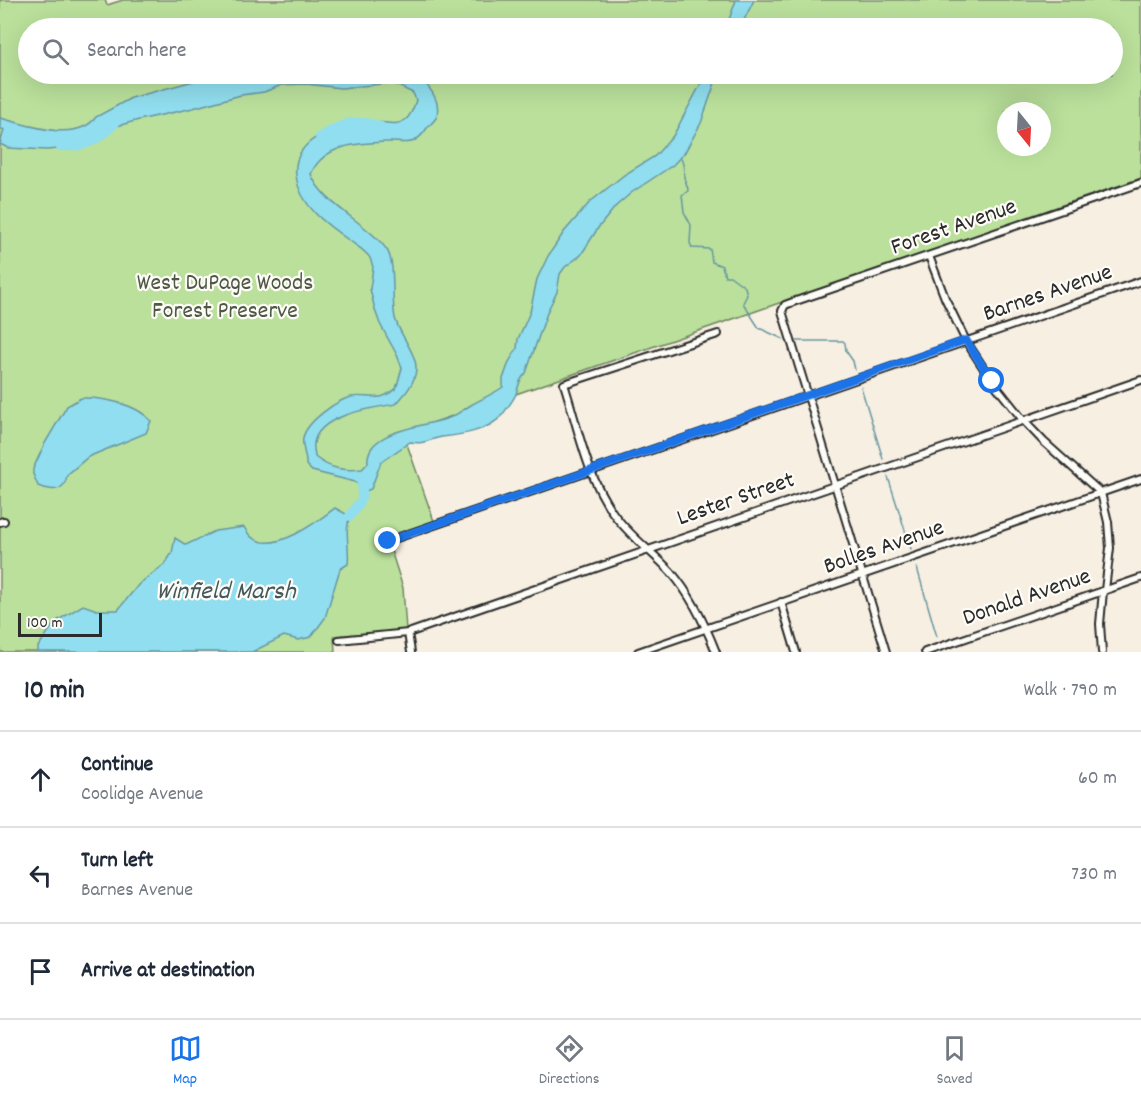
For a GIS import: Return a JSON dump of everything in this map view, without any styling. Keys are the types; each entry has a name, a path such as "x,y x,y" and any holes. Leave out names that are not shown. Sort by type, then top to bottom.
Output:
{"street":[{"name":"Forest Avenue","path":"807,395 782,311 785,305 1141,183"},
{"path":"928,256 945,298 966,340 992,381 1023,420 1101,493 1108,522 1109,539 1100,624 1102,652"},
{"name":"Barnes Avenue","path":"388,541 591,469 1141,281"},
{"path":"716,652 682,586 633,537 612,512 600,491 564,384 718,334"},
{"name":"Lester Street","path":"339,640 408,633 1141,380"},
{"path":"807,395 886,652"},
{"name":"Bolles Avenue","path":"638,652 1141,479"},
{"name":"Donald Avenue","path":"926,652 1141,578"},
{"path":"781,602 796,652"},
{"path":"408,633 411,652"}],"green space":[{"name":"West DuPage Woods Forest Preserve","path":"0,0 105,0 107,5 123,0 1141,0 1141,178 403,433 434,521 387,538 403,588 406,630 334,636 335,652 0,652"}],"water":[{"path":"736,0 754,0 745,18 730,18"},
{"path":"182,84 306,84 282,85 264,92 241,95 139,120 117,126 71,148 47,150 8,148 0,144 4,130 0,128 0,118 50,130 64,131 87,125 96,117 131,98"},
{"path":"306,84 382,84 341,88"},
{"path":"394,84 426,84 435,98 438,111 436,118 414,141 356,144 345,147 325,156 311,174 325,195 369,231 387,250 391,264 395,318 416,363 412,383 396,404 348,414 326,425 318,433 314,445 315,457 331,467 349,470 362,469 368,463 369,452 386,436 451,417 503,387 503,379 509,362 517,348 518,339 530,312 537,279 548,256 564,232 590,202 624,175 655,156 673,136 701,84 715,84 701,123 685,152 673,165 616,206 598,228 581,255 565,267 560,274 557,292 548,310 526,373 515,397 503,414 491,424 475,431 423,442 410,442 381,462 371,489 366,491 355,482 312,471 306,465 303,438 310,425 338,402 354,396 381,397 396,389 402,368 375,310 370,289 373,267 370,258 323,221 309,205 298,187 297,162 302,151 321,134 348,125 394,123 405,120 411,114 416,100 413,93"},
{"path":"81,398 109,400 137,410 151,421 146,433 88,457 67,475 61,488 48,489 38,486 33,469 45,443 67,406"},
{"name":"Winfield Marsh","path":"335,508 350,516 347,527 348,564 340,569 325,618 311,637 298,640 284,636 252,652 38,652 38,647 55,622 83,605 97,610 118,610 139,584 165,564 172,553 175,538 186,545 215,531 244,527 253,538 262,542 273,542 296,534"}],"waterway":[{"path":"60,146 90,142 115,123"},
{"path":"320,137 349,124 364,123 381,127"},
{"path":"680,157 688,189 682,195 684,212 691,225 692,248 710,249 712,262 722,266 725,276 730,276 745,287 747,295 743,303 759,328 783,339"},
{"path":"797,341 843,341 855,370"},
{"path":"861,387 883,459"},
{"path":"888,477 911,549"},
{"path":"362,478 362,496"},
{"path":"350,516 359,503"},
{"path":"917,568 937,637"}],"route":[{"path":"388,541 966,340 992,381"}]}
